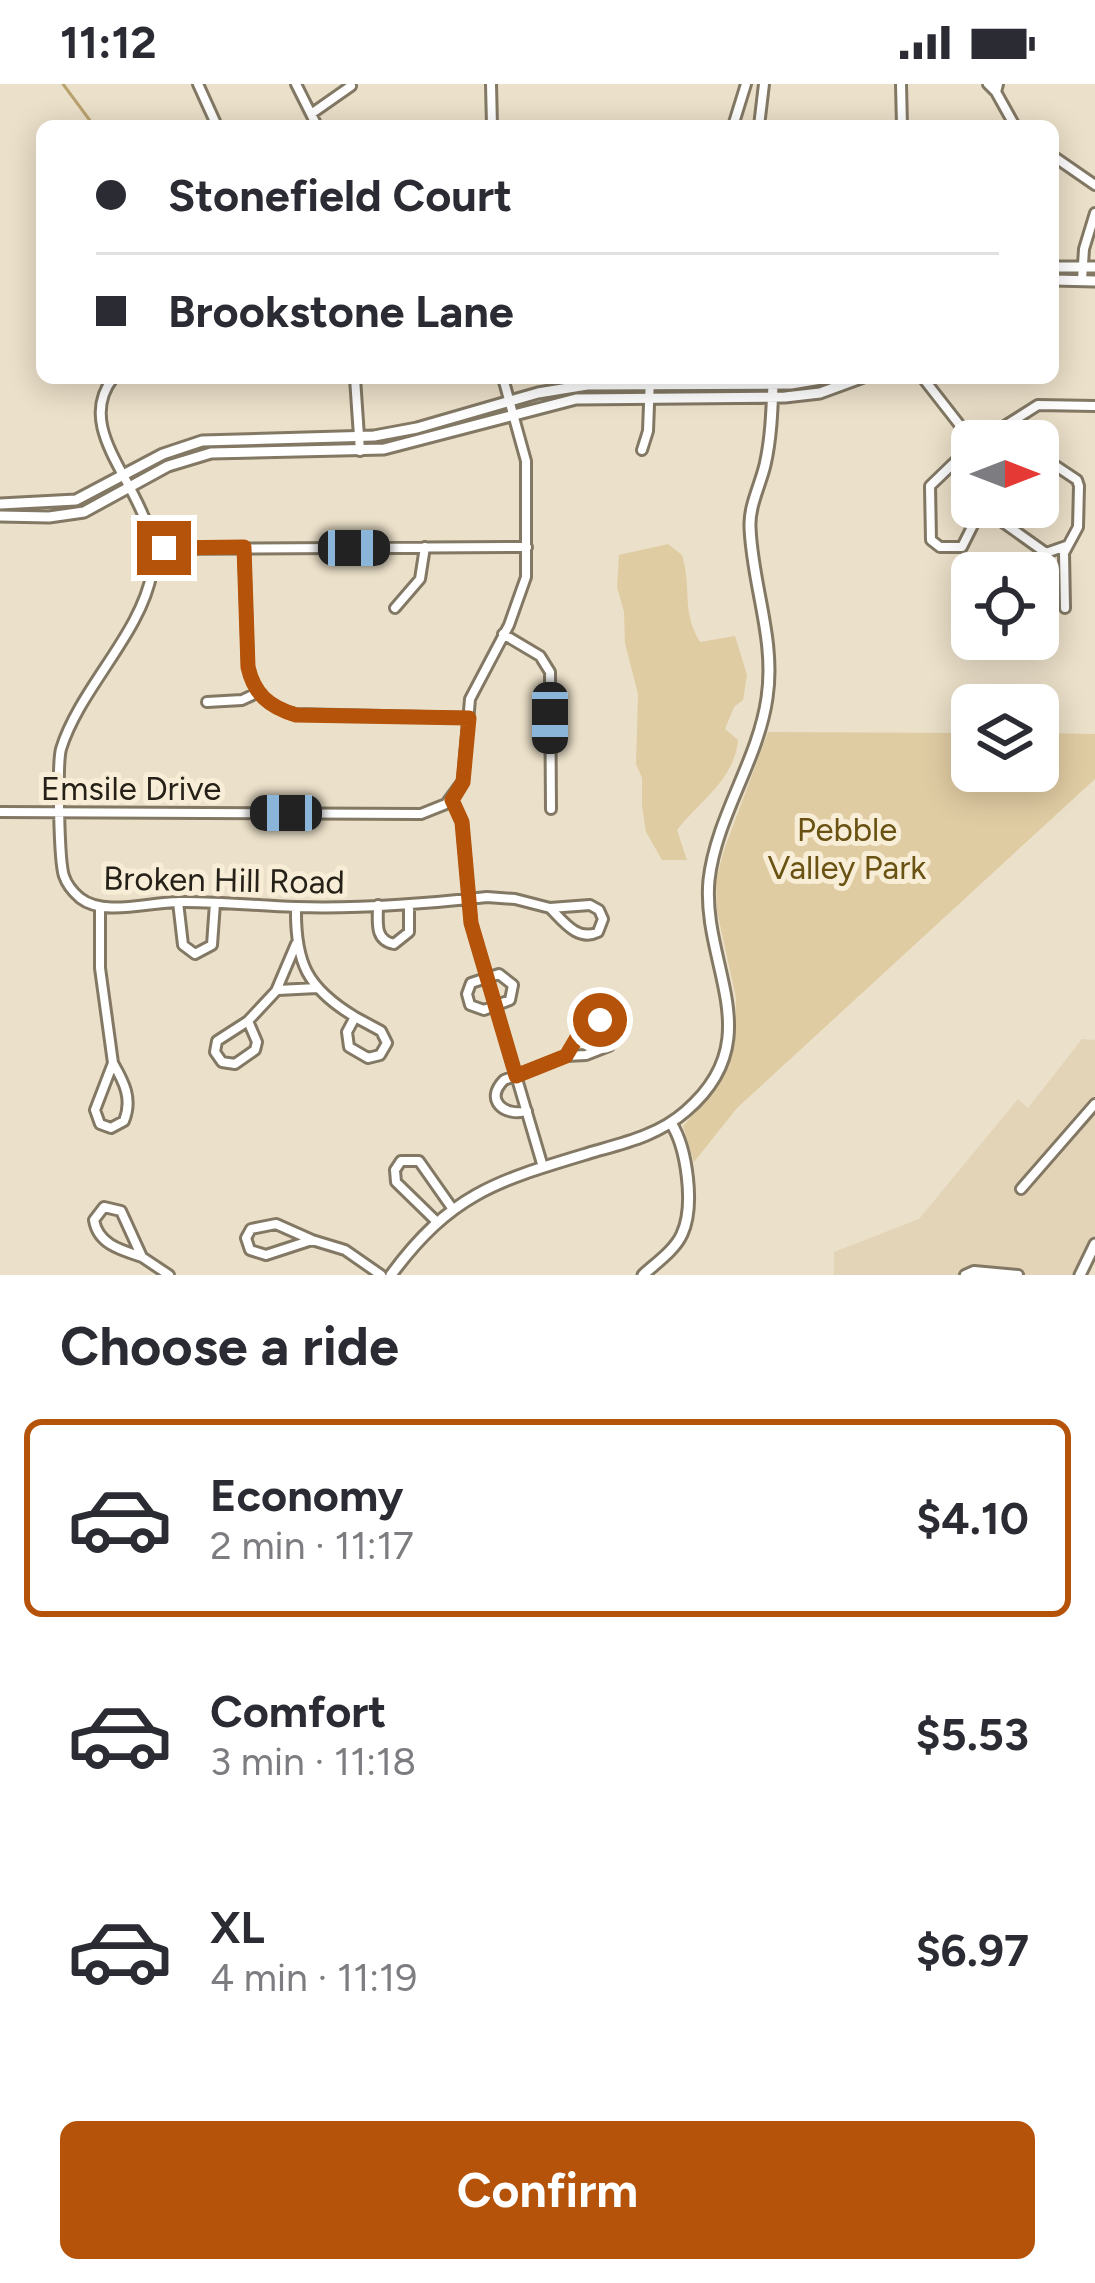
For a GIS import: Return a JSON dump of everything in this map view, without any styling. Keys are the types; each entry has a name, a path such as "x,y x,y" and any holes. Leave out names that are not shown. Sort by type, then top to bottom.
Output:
{"street":[{"path":"198,84 214,120"},
{"path":"296,84 313,120"},
{"path":"491,84 492,120"},
{"path":"735,120 746,84"},
{"path":"760,120 764,84"},
{"path":"901,84 902,120"},
{"path":"310,114 351,86"},
{"path":"994,87 1011,120"},
{"path":"1059,160 1095,185"},
{"path":"1082,280 1086,237 1095,213"},
{"path":"1059,267 1095,267"},
{"path":"1059,280 1095,281"},
{"path":"109,384 101,399 99,420 145,512 153,549 527,547"},
{"path":"355,384 360,451"},
{"path":"505,384 526,461 526,578 470,699 463,782 452,800 462,822 466,900 544,1167"},
{"path":"0,516 84,512 180,461 223,452 360,451 424,440 561,388 612,384"},
{"path":"643,450 649,431 650,384"},
{"path":"392,1275 452,1208 495,1184 641,1138 670,1123 708,1087 720,1066 729,1033 729,1003 709,890 714,855 756,743 767,698 769,649 750,517 765,463 773,384"},
{"path":"0,504 76,500 175,449 222,439 359,437 576,399 772,397 820,393 845,384"},
{"path":"928,384 956,420"},
{"path":"1014,420 1038,405 1095,406"},
{"path":"310,438 311,452"},
{"path":"175,449 180,461"},
{"path":"951,466 930,486 931,540 940,548 962,548 972,528"},
{"path":"1059,468 1077,480 1078,527 1066,546 1065,608"},
{"path":"37,517 38,503"},
{"path":"1011,528 1046,553 1066,546"},
{"path":"244,547 248,667 252,686 271,705 296,715 469,718"},
{"path":"395,608 420,578 425,547"},
{"name":"Broken Hill Road","path":"153,549 152,578 59,756 64,876 81,899 100,907 178,902 296,907 502,897 550,908"},
{"path":"503,634 539,656 550,672 551,809"},
{"path":"207,702 242,700 259,692"},
{"name":"Emsile Drive","path":"0,812 422,814 452,800"},
{"path":"178,902 183,945 195,954 212,945 215,903"},
{"path":"378,905 379,933 394,944 409,933 409,904"},
{"path":"593,905 602,915 601,927 592,935 581,935 550,908 593,905"},
{"path":"100,907 98,947 113,1063 127,1089 128,1106 124,1121 112,1128 100,1124 95,1110 113,1063"},
{"path":"296,907 296,942 304,969 317,988 383,1033 387,1043 380,1055 368,1058 349,1047 347,1032 355,1017"},
{"path":"248,1021 255,1050 235,1064 221,1062 214,1052 217,1041 248,1021 276,991 296,942"},
{"path":"502,974 513,985 510,1000 477,1010 467,998 471,983 486,977 502,974"},
{"path":"276,991 317,988"},
{"path":"527,1111 510,1113 496,1101 500,1082 566,1056 606,1048 612,1038 610,1027 598,1020 585,1024 566,1056"},
{"path":"1021,1190 1095,1104"},
{"path":"643,1275 672,1248 684,1229 685,1155 670,1123"},
{"path":"436,1221 397,1182 394,1170 401,1161 419,1161 452,1208"},
{"path":"142,1257 122,1210 108,1206 98,1211 94,1225 102,1239 169,1275"},
{"path":"311,1240 259,1256 250,1250 246,1238 254,1227 266,1223 287,1227 346,1250 381,1275"},
{"path":"1080,1275 1095,1244"},
{"path":"967,1273 1018,1275"}],"shaded area":[{"path":"1082,1039 1095,1040 1095,1234 1075,1275 834,1275 834,1252 919,1219 1018,1099 1028,1108"}],"green space":[{"path":"668,544 682,555 691,620 700,642 735,636 747,675 743,700 734,707 725,729 738,740 730,767 677,830 687,860 662,860 646,832 642,778 636,764 638,694 617,587 619,555"},
{"name":"Pebble Valley Park","path":"768,732 951,733 951,792 1059,792 1059,733 1095,734 1095,779 737,1108 694,1162 683,1126 717,1088 735,1038 736,998 717,911 716,881"}],"waterway":[{"path":"63,84 90,120"}],"route":[{"path":"164,548 244,547 248,667 252,686 278,710 296,715 469,718 463,782 452,800 462,822 471,923 516,1076 566,1056 585,1024 600,1020"}]}
